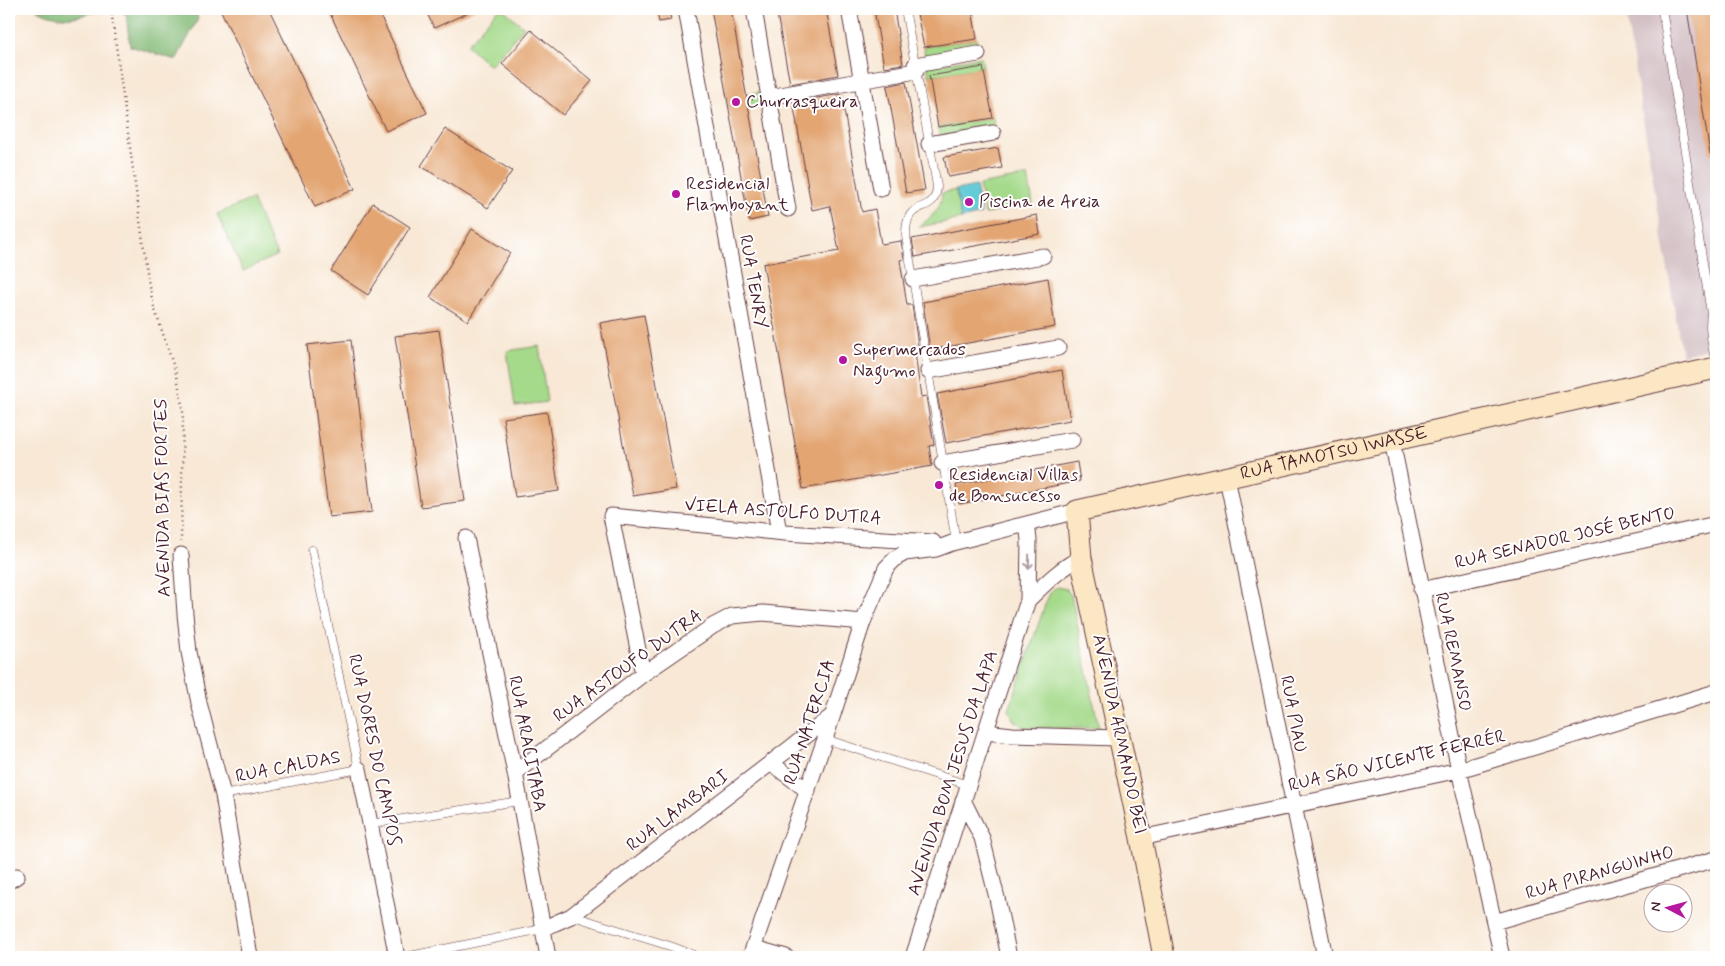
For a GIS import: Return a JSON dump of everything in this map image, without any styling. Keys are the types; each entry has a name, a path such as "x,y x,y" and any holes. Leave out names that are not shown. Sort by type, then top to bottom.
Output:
{"street":[{"name":"RUA TENRY","path":"686,9 779,532"},
{"path":"754,9 788,209"},
{"path":"849,9 881,189"},
{"path":"769,97 862,81 978,54"},
{"path":"930,144 993,132"},
{"path":"913,279 1043,256"},
{"path":"928,371 1058,348"},
{"name":"RUA TAMOTSU IWASSE","path":"954,542 1077,511 1716,368"},
{"path":"942,463 1072,440"},
{"name":"RUA REMANSO","path":"1392,441 1459,770 1502,957"},
{"name":"RUA PIAU","path":"1227,478 1325,957"},
{"name":"AVENIDA ARMANDO BEI","path":"1077,511 1081,558 1141,838 1164,957"},
{"name":"VIELA ASTOLFO DUTRA","path":"643,674 611,516 779,532 954,542"},
{"name":"AVENIDA BOM JESUS DA LAPA","path":"913,957 1028,600 1029,540 1027,524"},
{"name":"RUA SENADOR JOSÉ BENTO","path":"1421,590 1716,524"},
{"name":"RUA ARACITABA","path":"466,538 515,773 548,957"},
{"name":"RUA NATERCIA","path":"752,953 826,739 863,622 886,568 896,558 905,553 936,549 954,542"},
{"name":"AVENIDA BIAS FORTES","path":"181,555 184,614 189,652 223,796 250,957"},
{"path":"1028,600 1068,564 1081,558"},
{"name":"RUA ASTOUFO DUTRA","path":"515,773 643,674 713,626 732,616 763,613 863,622"},
{"name":"RUA SÃO VICENTE FERRÉR","path":"1141,838 1459,770 1716,692"},
{"name":"RUA LAMBARI","path":"542,930 571,916 832,716"},
{"path":"986,732 1012,735 1119,738"},
{"path":"771,763 808,791"},
{"name":"RUA DORES DO CAMPOS","path":"359,768 397,957"},
{"path":"964,800 982,838 1009,957"},
{"name":"RUA PIRANGUINHO","path":"1494,922 1716,859"},
{"path":"752,953 786,957"}],"lane":[{"path":"905,9 937,186 936,196 931,204 915,209 908,217 906,227 954,542"},
{"path":"1662,9 1711,313 1712,340 1716,364"},
{"path":"1711,313 1716,300"},
{"name":"RUA DORES DO CAMPOS","path":"312,550 359,768"},
{"path":"826,739 968,785"},
{"name":"RUA CALDAS","path":"223,796 359,768"},
{"path":"370,824 519,801"},
{"path":"571,916 670,946 699,957"},
{"path":"405,957 542,930"}],"path":[{"name":"AVENIDA BIAS FORTES","path":"110,9 149,286 177,376 183,411 181,555"}],"shaded area":[{"path":"1625,9 1716,9 1716,347 1682,355"}],"green space":[{"path":"36,9 106,9 79,16 63,17 46,14"},
{"path":"115,9 195,9 198,19 176,60 130,46 126,14"},
{"path":"498,9 503,9 524,27 490,66 467,45"},
{"path":"977,39 979,49 925,57 924,47"},
{"path":"981,57 983,67 929,76 927,66"},
{"path":"759,92 761,106 729,111 727,97"},
{"path":"993,118 994,127 940,136 938,127"},
{"path":"1028,176 1033,204 985,214 979,185"},
{"path":"956,190 961,219 919,227 938,208 942,199 942,193"},
{"path":"252,199 277,255 243,271 217,214"},
{"path":"539,346 547,402 515,406 507,351"},
{"path":"1057,587 1066,589 1071,595 1099,728 1025,728 1014,721 1009,710 1046,602 1051,591"}],"water":[{"name":"Piscina de Areia","path":"976,186 981,214 961,219 956,190"}],"building":[{"path":"220,9 269,9 355,189 315,207"},
{"path":"328,9 377,9 427,113 386,131"},
{"path":"425,9 476,9 434,28"},
{"path":"669,9 671,20 659,22 657,11"},
{"path":"711,9 731,9 768,217 749,221"},
{"path":"776,9 826,9 838,75 790,84"},
{"path":"874,9 894,9 903,64 884,67"},
{"path":"916,9 972,9 977,39 924,47"},
{"path":"1687,9 1716,9 1716,153 1710,154"},
{"path":"531,30 592,81 563,115 502,64"},
{"path":"983,67 993,118 938,127 929,76"},
{"path":"906,82 925,190 906,193 887,86"},
{"path":"841,94 862,212 875,209 881,244 901,241 904,259 900,260 907,305 912,305 919,352 915,353 921,397 926,396 934,445 929,446 932,466 803,489 763,264 839,251 830,206 812,210 793,102"},
{"path":"445,129 512,171 488,208 421,166"},
{"path":"998,148 1002,168 948,177 944,157"},
{"path":"373,203 410,227 368,295 331,271"},
{"path":"1037,215 1040,234 915,257 912,239"},
{"path":"472,229 510,253 468,321 430,297"},
{"path":"1048,278 1055,327 930,350 923,302"},
{"path":"644,315 676,489 633,496 600,323"},
{"path":"439,330 465,501 421,507 395,336"},
{"path":"351,340 372,512 329,517 307,345"},
{"path":"1062,370 1070,420 946,443 937,394"},
{"path":"547,412 559,491 515,497 503,418"},
{"path":"1077,462 1080,481 959,504 956,485"}],"place":[{"name":"Churrasqueira","path":"736,102"},
{"name":"Residencial Flamboyant","path":"676,194"},
{"name":"Piscina de Areia","path":"969,202"},
{"name":"Supermercados Nagumo","path":"843,360"},
{"name":"Residencial Villas de Bonsucesso","path":"939,485"}]}
